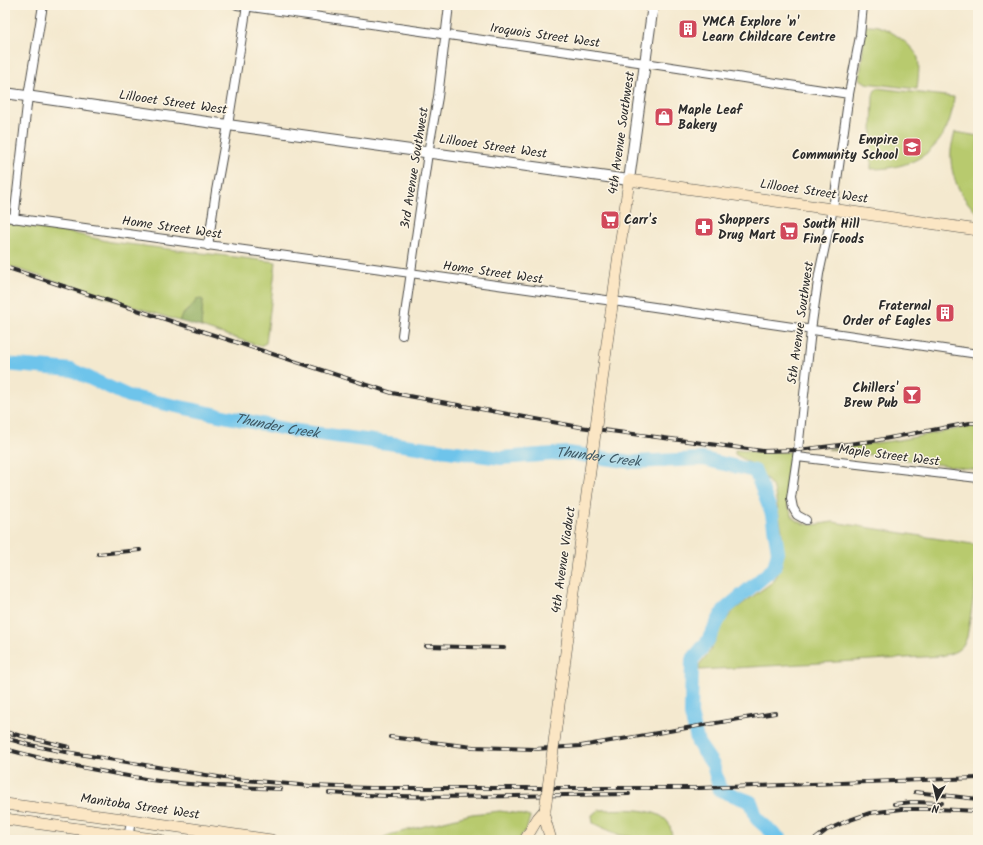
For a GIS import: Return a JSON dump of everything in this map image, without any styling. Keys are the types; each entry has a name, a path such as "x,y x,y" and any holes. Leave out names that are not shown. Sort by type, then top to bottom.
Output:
{"main road":[{"name":"Lillooet Street West","path":"630,180 978,230"},
{"name":"4th Avenue Southwest","path":"611,313 630,180"},
{"name":"4th Avenue Viaduct","path":"545,813 611,313"},
{"name":"Manitoba Street West","path":"5,804 271,840"},
{"path":"524,840 538,818 545,813"},
{"path":"533,840 540,828 545,813"},
{"path":"545,813 551,840"},
{"path":"5,819 128,838 160,840"}],"street":[{"path":"14,218 28,96 43,5"},
{"name":"Iroquois Street West","path":"237,5 645,63 849,94"},
{"name":"3rd Avenue Southwest","path":"402,334 412,274 428,153 438,97 449,5"},
{"name":"4th Avenue Southwest","path":"630,180 653,5"},
{"name":"5th Avenue Southwest","path":"806,520 797,515 793,508 791,498 819,274 833,209 849,94 860,36 863,5"},
{"path":"208,246 247,6"},
{"name":"Lillooet Street West","path":"5,93 228,126 630,180"},
{"name":"Home Street West","path":"5,217 978,354"},
{"name":"Maple Street West","path":"797,457 978,478"},
{"path":"128,838 131,820"}],"green space":[{"path":"865,25 875,25 885,29 908,44 916,54 919,62 917,89 866,83 860,79"},
{"path":"877,88 954,97 951,114 946,129 939,141 929,151 904,165 871,169 873,96"},
{"path":"955,132 978,136 978,213 967,202 955,181 951,152"},
{"path":"5,223 72,233 111,242 276,262 266,343 260,346 201,327 203,300 186,311 179,321 5,265"},
{"path":"196,300 203,300 201,327 179,321"},
{"path":"978,426 978,470 828,449 899,440"},
{"path":"735,450 795,452 788,506 794,519 804,524 813,525 833,522 978,545 978,571 967,637 963,645 953,653 940,656 699,670 699,665 710,651 724,622 734,610 774,581 782,565 782,531 774,489 758,468 735,454"},
{"path":"598,810 641,810 652,812 661,816 668,822 672,833 671,840 648,840 619,835 593,823 592,815"},
{"path":"500,811 530,817 527,828 519,840 372,840 472,814"}],"waterway":[{"name":"Thunder Creek","path":"5,364 72,370 128,396 290,430 501,458 567,453 633,462 703,459 755,471 772,514 778,552 774,568 724,610 707,642 692,660 691,715 698,743 713,765 720,790 751,802 757,819 781,840"}],"railway":[{"path":"5,267 392,393 580,427 763,451 798,450 873,441 970,423 978,423"},
{"path":"98,554 140,550"},
{"path":"426,646 504,648"},
{"path":"390,737 473,747 535,749 581,746 775,713"},
{"path":"5,732 69,747"},
{"path":"5,738 60,751 224,778 310,786 370,788 699,788 978,778"},
{"path":"5,749 114,774 151,780 200,785 281,789"},
{"path":"915,792 978,799"},
{"path":"329,793 442,797 629,794"},
{"path":"894,804 912,802 942,803"},
{"path":"814,840 827,830 870,813 902,809 978,811"}],"place":[{"name":"YMCA Explore 'n' Learn Childcare Centre","path":"688,29"},
{"name":"Maple Leaf Bakery","path":"664,117"},
{"name":"Empire Community School","path":"912,147"},
{"name":"Carr's","path":"610,220"},
{"name":"Shoppers Drug Mart","path":"704,227"},
{"name":"South Hill Fine Foods","path":"789,231"},
{"name":"Fraternal Order of Eagles","path":"945,313"},
{"name":"Chillers' Brew Pub","path":"912,395"}]}
